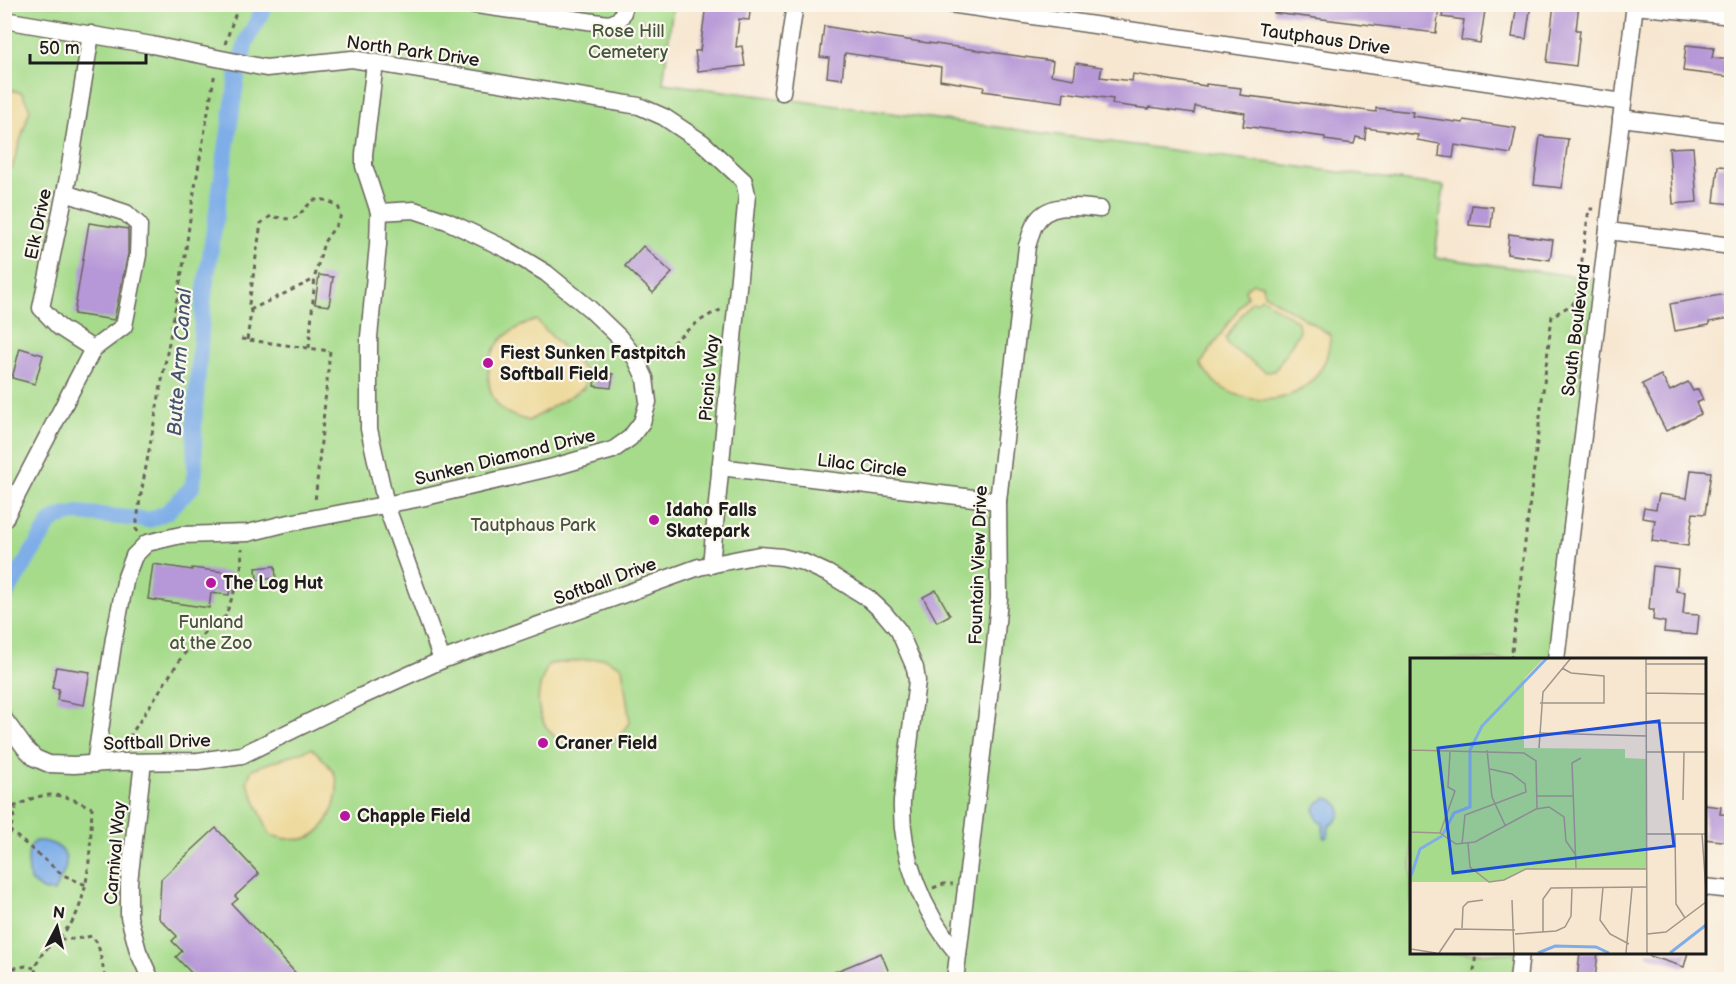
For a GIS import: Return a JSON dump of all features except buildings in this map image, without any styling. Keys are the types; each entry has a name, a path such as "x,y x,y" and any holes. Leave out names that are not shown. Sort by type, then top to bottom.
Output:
{"street":[{"path":"470,4 525,8 608,24 622,17 624,4"},
{"path":"782,92 795,4"},
{"name":"Tautphaus Drive","path":"950,4 1622,110 1731,132"},
{"path":"1635,5 1731,16"},
{"name":"South Boulevard","path":"1556,658 1635,5"},
{"name":"North Park Drive","path":"4,20 91,34 266,68 284,68 352,59 639,106 664,117 703,143 744,181 747,195"},
{"name":"Elk Drive","path":"91,34 65,194 41,308 59,327 93,349"},
{"path":"375,63 364,166 379,212 369,337 369,429 387,505 442,660"},
{"path":"4,520 93,349 124,326 138,255 139,225 126,213 65,194"},
{"name":"Picnic Way","path":"711,564 747,195"},
{"name":"Fountain View Drive","path":"955,980 995,646 999,598 998,501 1027,246 1035,222 1049,210 1073,206 1100,209"},
{"name":"Sunken Diamond Drive","path":"95,764 114,638 126,577 134,556 147,543 160,538 181,535 243,534 387,505 554,467 613,450 630,438 642,422 648,402 645,378 638,363 619,338 590,309 546,273 508,250 447,221 414,210 379,212"},
{"path":"1608,231 1731,246"},
{"name":"Lilac Circle","path":"720,467 998,501"},
{"name":"Softball Drive","path":"4,719 25,748 35,758 49,764 198,761 242,755 442,660 711,564 759,555 803,562 829,574 868,598 899,631 913,661 917,681 902,820 904,842 920,893 940,932 958,954"},
{"name":"Carnival Way","path":"142,762 129,882 129,916 138,951 151,980"},
{"path":"1706,887 1731,890"},
{"path":"1518,980 1521,954"}],"path":[{"path":"136,528 185,256 192,204 236,4"},
{"path":"247,340 249,304 261,223 271,216 290,220 298,218 309,204 314,200 320,200 338,206 341,214 324,242 315,279 309,348"},
{"path":"1511,658 1552,316 1573,304 1577,296 1589,208"},
{"path":"250,310 315,279"},
{"path":"638,363 657,356 710,314 736,305"},
{"path":"241,339 330,351 313,519"},
{"path":"126,746 132,733 183,655 214,623 225,617 241,573 243,534"},
{"path":"4,806 16,807 33,798 63,795 92,808 86,885 75,916 59,939 39,956 33,968 36,980"},
{"path":"4,853 16,807"},
{"path":"9,830 63,875 86,885"},
{"path":"920,893 944,884 966,886"},
{"path":"59,939 92,936 98,944 106,980"},
{"path":"1473,980 1476,954"},
{"path":"4,970 26,966 33,968"}],"green space":[{"name":"Tautphaus Park","path":"5,5 673,5 663,83 1444,186 1435,257 1602,280 1556,658 1410,658 1410,954 1521,954 1518,979 5,980"}],"sand":[{"path":"5,88 22,93 30,109 12,168 5,169"},
{"path":"1253,283 1262,285 1264,294 1331,335 1322,366 1310,382 1299,391 1272,399 1244,397 1218,385 1201,363 1247,296 1245,289","holes":["1262,298 1298,322 1299,332 1275,371 1266,372 1228,345 1226,338 1251,301 1256,302"]},
{"path":"536,320 586,372 584,388 529,421 503,410 492,395 488,376 491,357 500,341 517,328"},
{"path":"604,658 622,667 630,722 617,738 605,746 582,749 571,746 551,734 544,724 539,707 539,694 544,676 549,664"},
{"path":"312,748 329,766 336,781 336,799 329,817 318,831 307,838 291,839 270,835 247,782 252,769"}],"water":[{"path":"1326,798 1336,802 1340,815 1329,826 1328,837 1324,838 1323,824 1317,820 1314,808"},
{"path":"35,841 51,843 61,849 66,858 63,875 54,892 42,890 30,881 28,854"}],"waterway":[{"name":"Butte Arm Canal","path":"4,598 50,523 58,517 78,513 149,520 167,512 192,487 195,472 194,424 204,295 237,77 246,42 266,4"}],"place":[{"name":"Fiest Sunken Fastpitch Softball Field","path":"488,363"},
{"name":"Idaho Falls Skatepark","path":"654,520"},
{"name":"The Log Hut","path":"211,583"},
{"name":"Craner Field","path":"543,743"},
{"name":"Chapple Field","path":"345,816"}],"park label":[{"name":"Rose Hill Cemetery","path":"628,42"},
{"name":"Funland at the Zoo","path":"211,632"}]}
